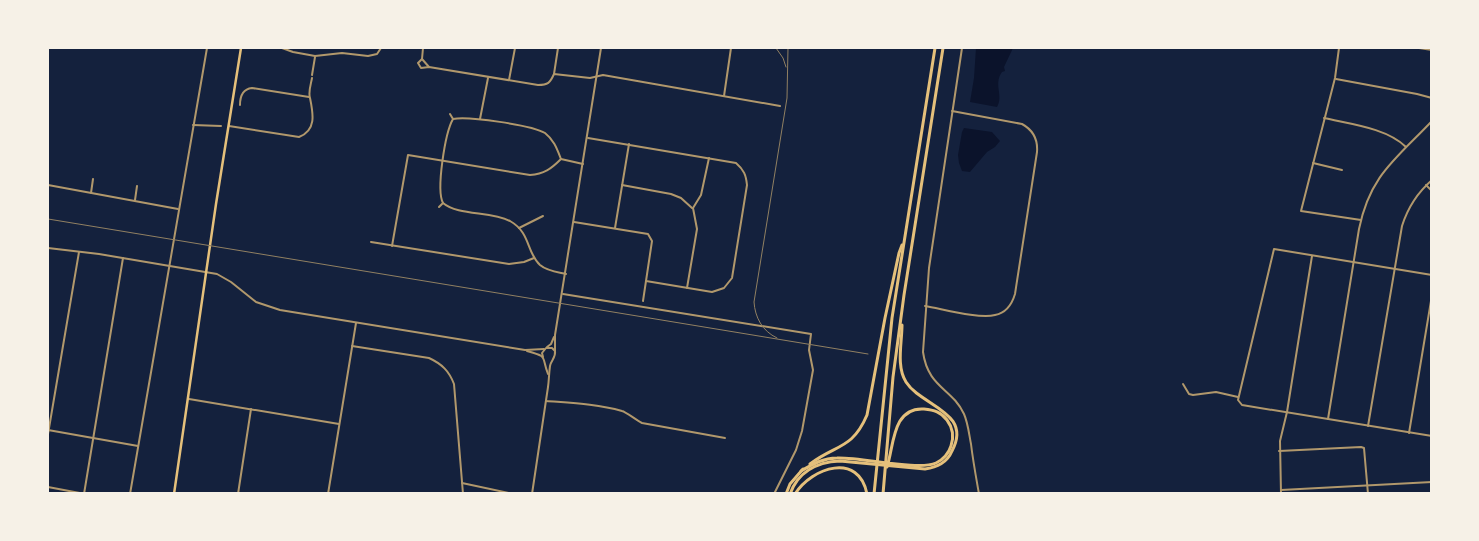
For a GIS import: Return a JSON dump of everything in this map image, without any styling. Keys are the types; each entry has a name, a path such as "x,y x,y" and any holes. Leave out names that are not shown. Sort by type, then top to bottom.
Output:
{"highway":[{"path":"874,494 886,367 935,48"},
{"path":"883,494 893,376 943,48"},
{"path":"786,494 790,484 801,471 819,457 854,438 862,428 867,415 899,253 904,240"},
{"path":"790,494 792,487 805,472 820,464 840,461 870,462 924,469 933,468 941,464 952,453 955,445 956,428 946,413 907,384 902,374 902,313"},
{"path":"885,472 893,437 898,424 903,418 910,412 920,409 933,410 941,414 950,426 952,433 950,449 943,458 929,464 894,464"},
{"path":"801,471 827,458 844,457 870,462"},
{"path":"795,494 801,485 813,475 838,467 849,469 856,473 862,480 867,494"}],"main road":[{"path":"174,494 241,48"}],"street":[{"path":"130,494 207,48"},
{"path":"282,48 292,52 315,56 342,53 368,56 377,54 381,48"},
{"path":"423,48 422,59 419,60 418,66 423,68 429,67 546,85 551,81 554,74 558,48"},
{"path":"510,80 515,48"},
{"path":"532,494 546,401 548,374 555,356 555,335 601,48"},
{"path":"724,96 731,48"},
{"path":"962,48 929,268 922,345 924,362 933,380 964,414 968,426 979,494"},
{"path":"1339,48 1335,78 1302,211 1361,220"},
{"path":"1418,48 1432,50"},
{"path":"229,126 299,137 306,135 311,127 313,110 309,97 315,56"},
{"path":"422,59 429,67"},
{"path":"554,74 590,78 603,75 780,106"},
{"path":"480,120 488,77"},
{"path":"1335,78 1432,98"},
{"path":"240,105 244,91 252,88 309,97"},
{"path":"925,306 986,316 996,315 1010,305 1014,294 1037,152 1037,143 1034,135 1022,124 952,111"},
{"path":"450,114 453,119"},
{"path":"1324,118 1388,134 1406,147"},
{"path":"453,119 480,120 541,131 553,142 561,159"},
{"path":"453,119 447,132 443,160 441,196 443,203 453,208 498,216 509,221 526,236 534,258 541,266 566,274"},
{"path":"1328,419 1361,220 1368,197 1380,176 1394,158 1432,121"},
{"path":"193,125 221,126"},
{"path":"588,138 736,163 744,170 747,185 732,278 724,288 712,292 646,281"},
{"path":"615,228 629,144"},
{"path":"392,246 408,155 530,175 541,174 551,169 561,159"},
{"path":"693,208 701,195 709,158"},
{"path":"561,159 583,164"},
{"path":"1313,163 1342,170"},
{"path":"91,193 93,179"},
{"path":"1368,426 1404,219 1411,203 1432,180"},
{"path":"622,185 671,194 681,198 693,208 697,229 687,288"},
{"path":"1426,185 1432,191"},
{"path":"48,186 178,209"},
{"path":"135,200 137,186"},
{"path":"439,208 443,203"},
{"path":"519,228 543,216"},
{"path":"574,222 648,234 652,241 643,301"},
{"path":"371,242 509,264 524,262 534,258"},
{"path":"48,248 79,251 206,272 226,278 256,302 271,308 525,350 552,360"},
{"path":"1432,275 1274,249 1238,397 1242,405 1432,436"},
{"path":"48,434 79,251"},
{"path":"1281,494 1280,436 1287,412 1312,256"},
{"path":"48,487 84,493 124,258"},
{"path":"562,294 811,334 809,350 812,370 802,430 796,450 774,494"},
{"path":"1409,432 1432,295"},
{"path":"328,494 356,322"},
{"path":"548,374 544,358 546,348 551,344 555,335"},
{"path":"352,346 429,358 439,363 448,371 454,384 463,494"},
{"path":"525,350 552,348 555,351"},
{"path":"1183,384 1189,394 1193,395 1216,392 1238,397"},
{"path":"187,398 340,424"},
{"path":"546,401 572,402 624,412 642,423 725,438"},
{"path":"238,494 251,409"},
{"path":"48,430 138,446"},
{"path":"1279,451 1364,448 1366,451 1368,494"},
{"path":"1281,490 1432,482"},
{"path":"462,484 514,494"}],"water":[{"path":"976,48 1013,48 1004,67 1005,71 999,76 999,103 997,107 970,102"},
{"path":"964,128 992,132 1000,141 987,152 970,172 962,171 959,163 958,155"}],"railway":[{"path":"776,48 783,58 786,67"},
{"path":"777,338 767,332 760,323 754,302 787,98 788,48"},
{"path":"48,219 868,354"}]}
